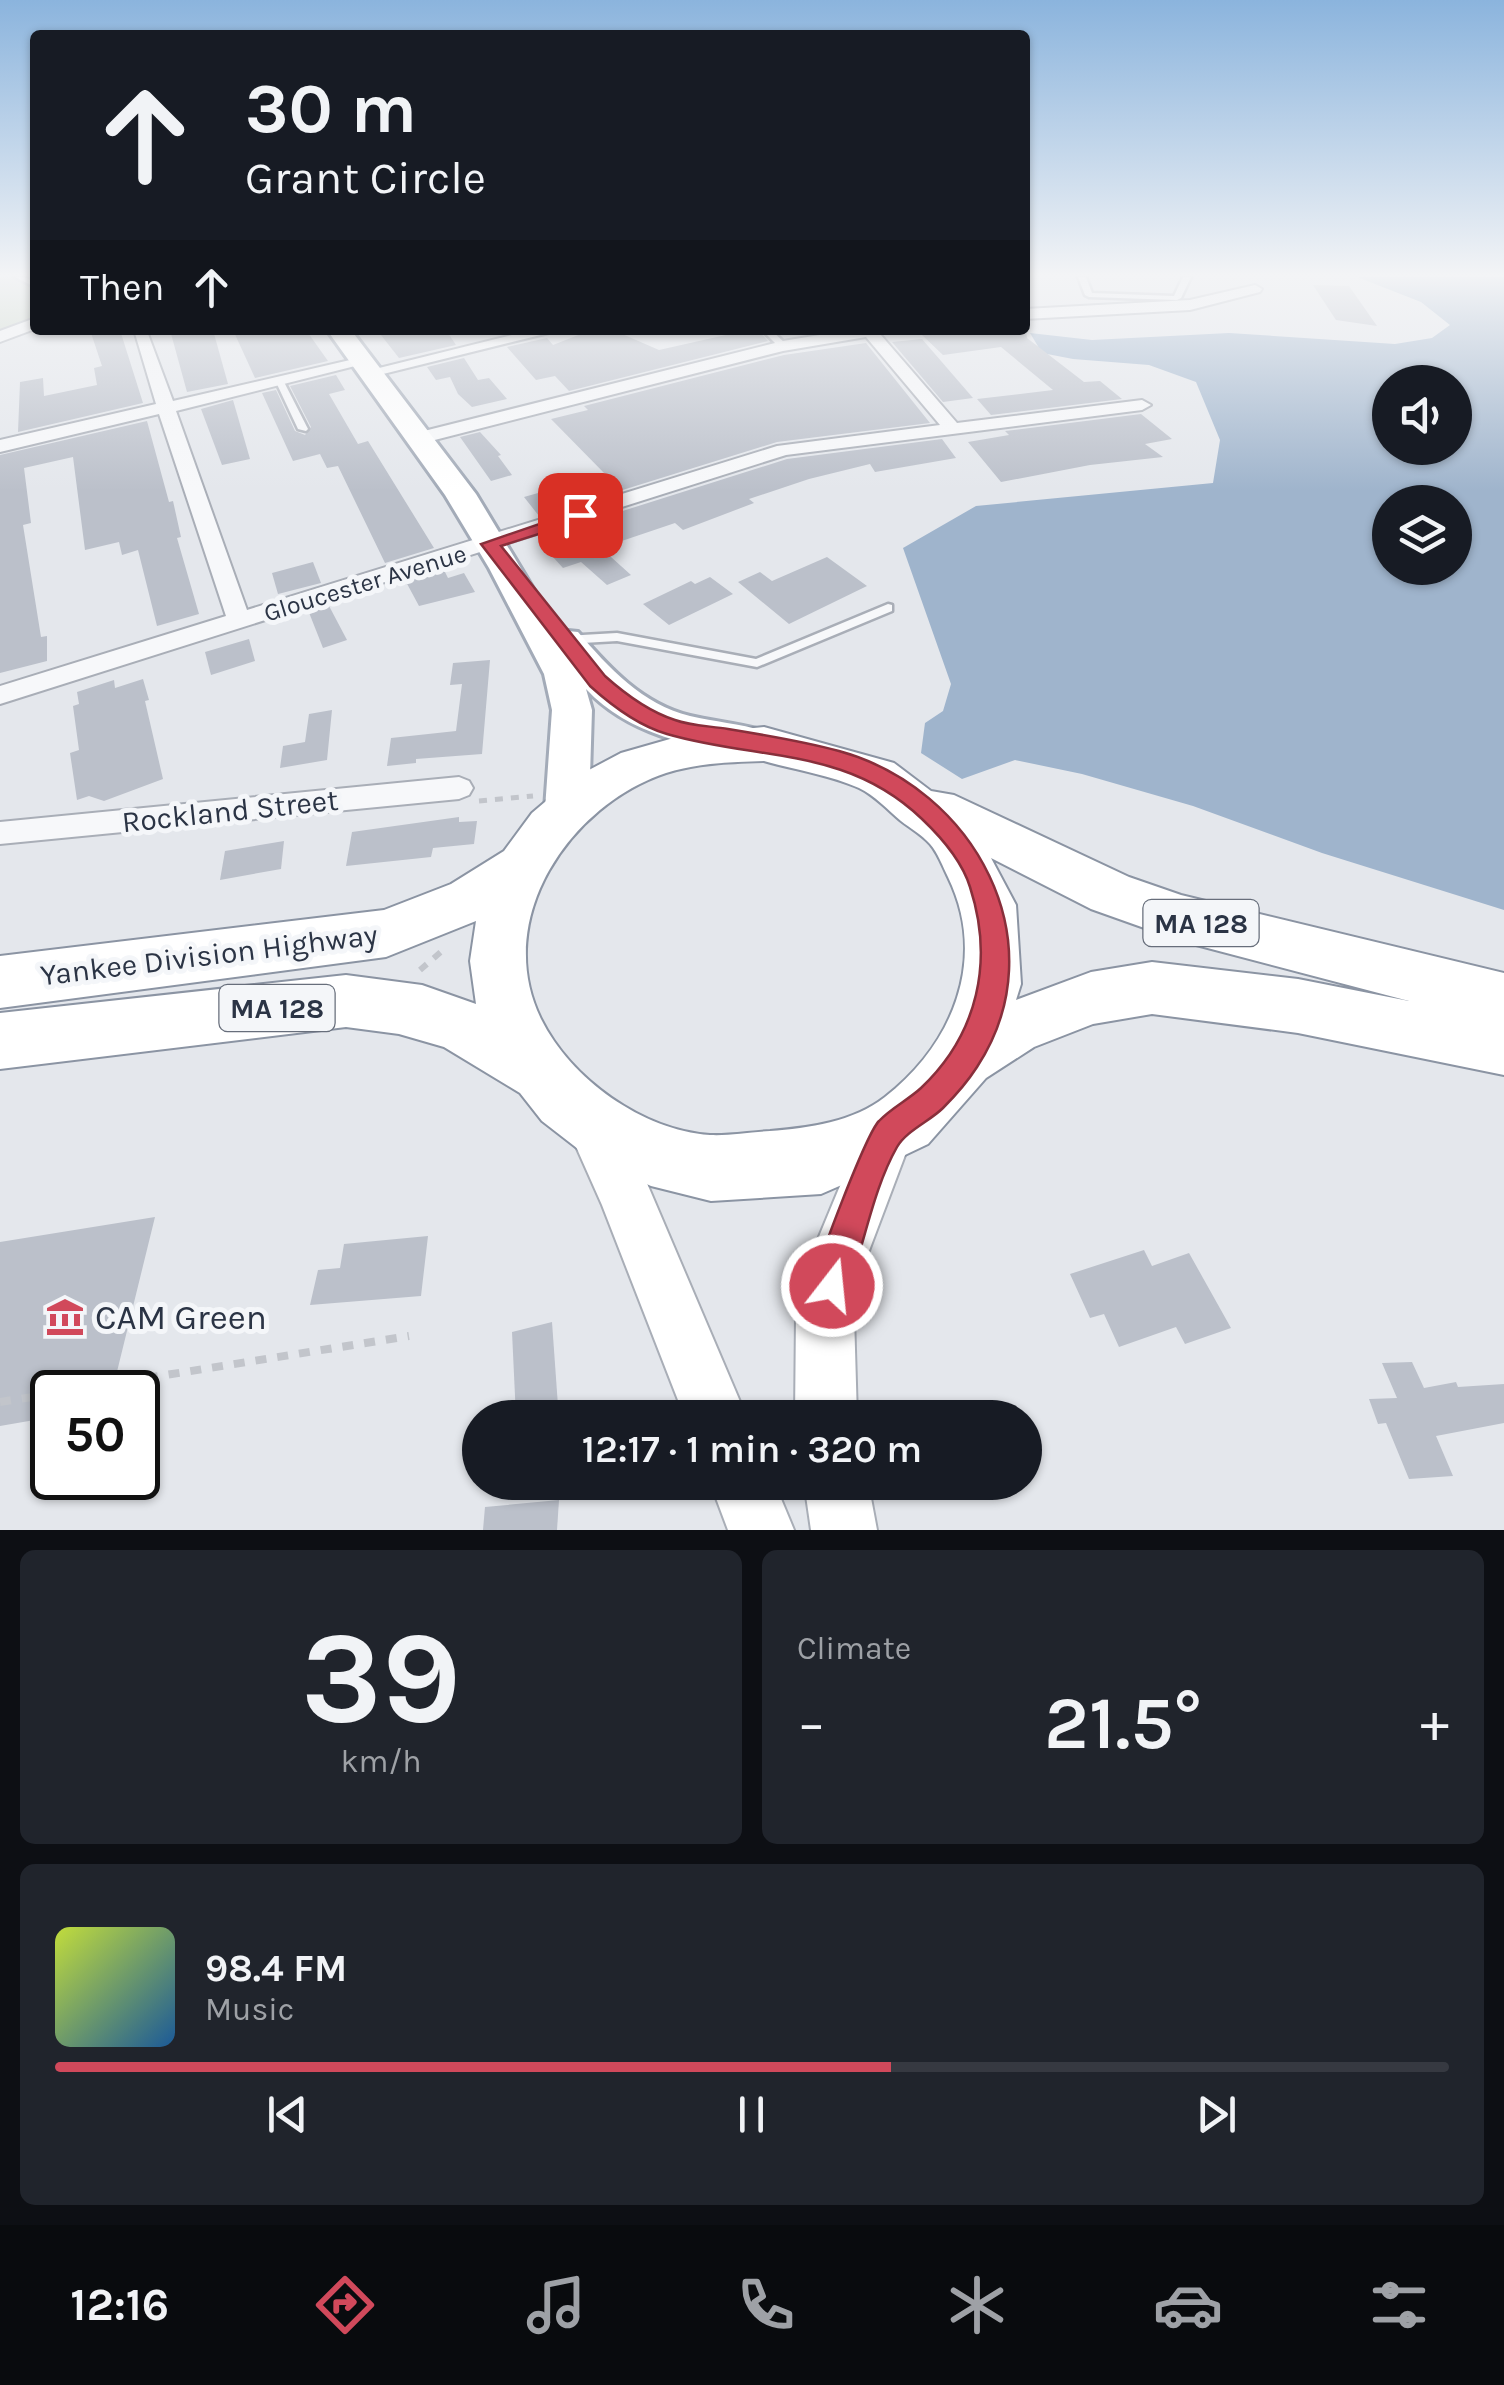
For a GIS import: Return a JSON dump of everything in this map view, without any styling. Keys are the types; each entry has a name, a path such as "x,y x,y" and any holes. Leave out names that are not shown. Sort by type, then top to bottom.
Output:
{"highway":[{"name":"MA 128","path":"521,866 542,836 554,802 638,765 712,746 764,744 845,761 1110,894 1259,939 1504,999"},
{"path":"916,798 963,849 982,884 992,915 996,945 994,990 968,1056"},
{"path":"521,866 500,923 498,976 509,1023 537,1073"},
{"name":"Yankee Division Highway","path":"0,982 386,932 470,900 521,866"},
{"name":"MA 128","path":"537,1073 591,1124 663,1158 710,1168 771,1170 831,1158 886,1134 932,1098 968,1056 1012,1028 1091,998 1152,988 1298,1006 1504,1046"},
{"name":"Yankee Division Highway","path":"0,1042 346,1001 390,1004 448,1018 482,1034 537,1073"}],"main road":[{"path":"353,348 460,494 563,674 572,710 554,802"},
{"path":"498,556 597,681 643,715 684,731 764,744"},
{"path":"591,1124 709,1400"},
{"path":"826,1400 825,1314 838,1256 886,1134"},
{"path":"750,1500 762,1530"},
{"path":"839,1500 844,1530"}],"street":[{"path":"147,348 231,590 238,622"},
{"path":"0,446 280,382 460,348"},
{"path":"419,438 774,348"},
{"path":"884,348 952,428"},
{"name":"Gloucester Avenue","path":"0,695 238,622 498,556 784,450 1142,405"},
{"name":"Rockland Street","path":"0,834 459,788"}],"lane":[{"path":"280,382 303,428"},
{"path":"564,640 617,637 756,663 888,608"}],"path":[{"path":"459,788 474,802 554,802"},
{"path":"160,1376 409,1336"},
{"path":"0,1402 30,1397"}],"water":[{"path":"1039,348 1504,348 1504,910 1322,853 1193,806 1082,774 1015,760 962,779 921,753 925,723 943,711 951,684 903,548 976,506 1213,483 1220,440 1196,382 1149,365 1042,353"}],"building":[{"path":"96,348 126,348 143,403 18,432 20,382 43,378 44,396 97,385 94,368 102,366"},
{"path":"175,348 218,348 228,384 187,392"},
{"path":"241,348 319,348 328,361 255,378"},
{"path":"391,348 441,348 399,358"},
{"path":"508,348 739,348 569,391 555,376 536,380"},
{"path":"829,348 870,348 930,423 777,442 539,516 524,497 605,474 551,419 588,410 584,406 784,355"},
{"path":"897,348 930,348 973,398 943,402"},
{"path":"936,348 991,348 943,355"},
{"path":"1003,348 1040,348 1084,382 1100,381 1122,399 991,415 977,399 1053,390"},
{"path":"464,358 478,380 489,378 507,399 472,407 458,394 450,377 436,380 427,367"},
{"path":"336,375 345,390 329,394 358,444 368,441 434,548 385,563 338,466 327,468 320,454 293,461 262,393 276,390 295,431 305,435 311,427 290,386"},
{"path":"233,400 250,459 222,465 201,409"},
{"path":"1141,414 1172,439 1145,444 1163,457 1090,465 1001,482 968,442 1009,435 1005,431"},
{"path":"147,421 169,502 173,501 181,537 177,538 199,614 157,626 138,550 122,555 119,542 85,550 73,457 24,468 31,523 23,525 41,637 47,636 47,661 0,673 0,455"},
{"path":"480,432 501,455 498,456 512,475 491,481 460,437"},
{"path":"942,439 956,458 875,472 870,464 809,479 749,499 754,503 683,530 675,523 601,548 631,575 607,585 581,562 563,568 542,545 559,539 553,533 787,459"},
{"path":"827,557 867,586 789,624 738,582 760,572 772,581"},
{"path":"313,562 321,583 278,594 272,573"},
{"path":"443,568 448,578 464,573 475,592 419,606 405,580"},
{"path":"710,577 733,594 669,625 643,604 691,581 695,584"},
{"path":"328,604 347,640 323,648 308,610"},
{"path":"249,639 255,661 211,675 205,652"},
{"path":"490,660 482,754 416,759 416,763 387,766 391,738 456,731 462,684 450,685 453,663"},
{"path":"143,679 163,779 104,801 89,796 77,800 70,753 79,750 73,706 79,704 77,692 114,680 115,688"},
{"path":"332,710 327,760 280,768 283,746 305,742 309,714"},
{"path":"459,817 459,822 477,821 474,844 433,848 431,857 346,866 352,832"},
{"path":"284,841 281,869 220,880 225,851"},
{"name":"CAM Green","path":"155,1217 117,1370 30,1370 30,1421 0,1426 0,1242"},
{"path":"428,1236 421,1296 310,1305 318,1270 340,1268 344,1244"},
{"path":"1144,1250 1152,1266 1189,1253 1231,1328 1185,1344 1176,1327 1119,1347 1104,1314 1090,1318 1070,1274"},
{"path":"552,1322 558,1400 515,1400 512,1332"},
{"path":"1412,1362 1424,1388 1456,1382 1458,1387 1504,1384 1504,1423 1436,1436 1453,1476 1409,1479 1386,1423 1378,1424 1369,1399 1397,1398 1382,1363"},
{"path":"559,1500 557,1530 483,1530 485,1507"}],"place":[{"name":"CAM Green","path":"65,1317"}],"route":[{"path":"580,515 490,544 597,681 616,698 670,727 824,754 880,776 916,798 941,822 963,849 982,884 996,945 991,1003 968,1056 932,1098 886,1134 838,1256 832,1286"}]}
